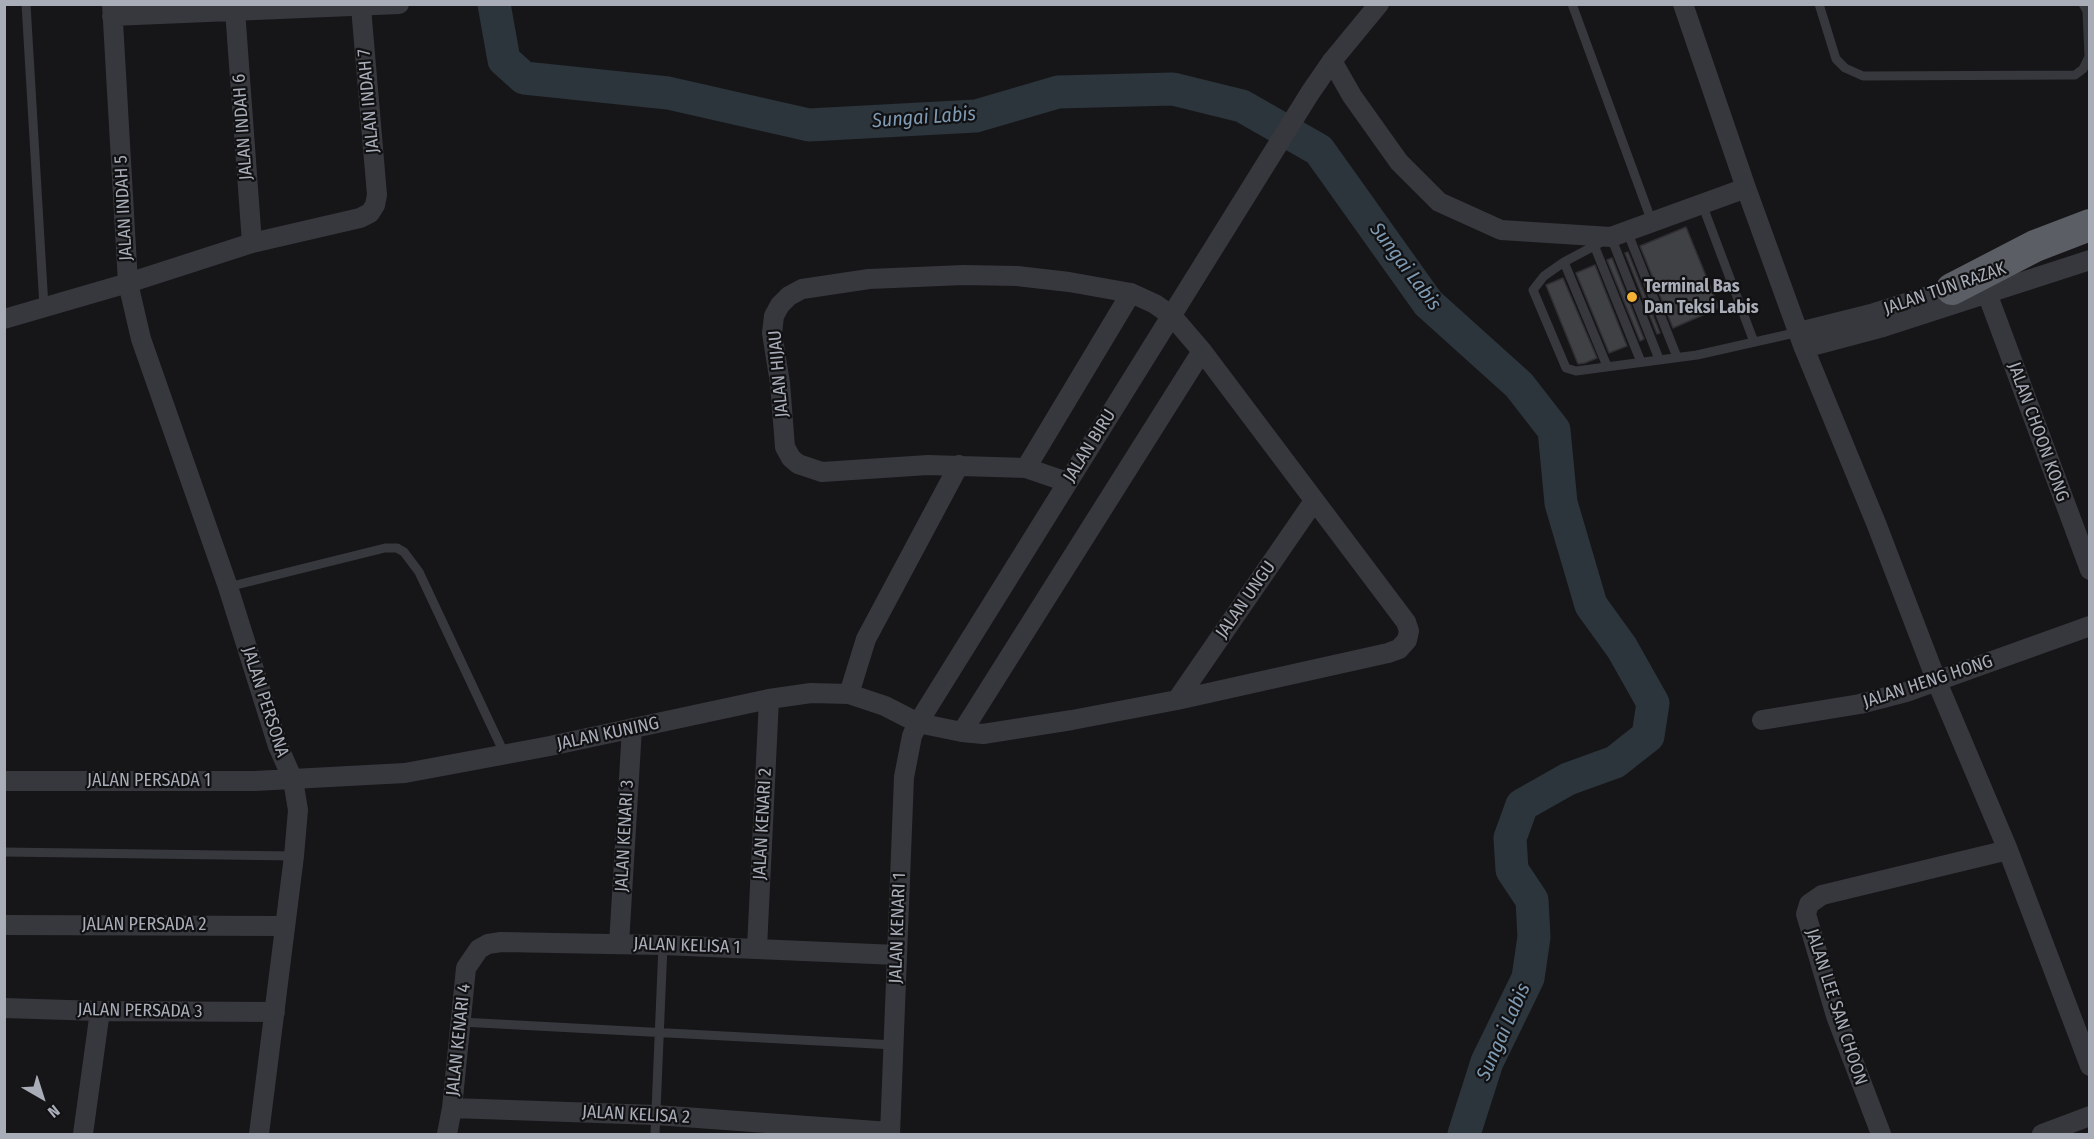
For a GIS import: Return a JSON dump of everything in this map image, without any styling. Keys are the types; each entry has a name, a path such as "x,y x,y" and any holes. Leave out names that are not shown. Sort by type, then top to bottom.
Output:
{"highway":[{"path":"1952,289 2035,246 2090,225"}],"street":[{"path":"112,10 235,10 399,4"},
{"path":"1379,4 1332,61 1352,96 1399,162 1439,202 1501,230 1610,238 1746,188"},
{"path":"1683,4 1746,188 1802,340 1937,682 2008,850 2090,1066"},
{"name":"JALAN INDAH 7","path":"361,7 377,195"},
{"name":"JALAN INDAH 5","path":"112,10 128,283 252,243 360,218 370,213 377,195"},
{"name":"JALAN INDAH 6","path":"235,10 252,243"},
{"name":"JALAN BIRU","path":"918,723 1332,61"},
{"name":"JALAN TUN RAZAK","path":"1802,340 1871,314 1952,289 2090,237"},
{"name":"JALAN TUN RAZAK","path":"1802,340 1883,327 2090,260"},
{"name":"JALAN HIJAU","path":"1068,482 1026,468 928,465 822,472 798,464 791,458 785,447 780,383 772,333 774,316 780,305 789,296 802,289 868,279 964,275 1017,276 1131,293 1155,304 1172,316 1202,351 1406,622 1409,631 1407,640 1399,649 1388,653 1177,700"},
{"path":"4,319 128,283"},
{"name":"JALAN PERSONA","path":"128,283 141,339 228,587 278,746 293,780 298,810 275,1012 253,1132"},
{"path":"1026,468 1131,293"},
{"name":"JALAN CHOON KONG","path":"1987,293 2090,570"},
{"path":"962,732 1202,351"},
{"path":"849,694 866,639 959,465"},
{"name":"JALAN UNGU","path":"1177,700 1314,501"},
{"name":"JALAN HENG HONG","path":"1762,720 1860,704 1937,682 2090,626"},
{"name":"JALAN KUNING","path":"293,780 405,773 505,755 769,699 811,693 849,694 885,705 918,723 983,734 1177,700"},
{"name":"JALAN KENARI 2","path":"757,948 769,699"},
{"name":"JALAN KENARI 1","path":"890,1133 904,777 907,753 918,723"},
{"name":"JALAN KENARI 3","path":"619,944 632,728"},
{"name":"JALAN PERSADA 1","path":"4,782 293,780"},
{"name":"JALAN LEE SAN CHOON","path":"1881,1134 1836,1016 1806,914 1809,904 1822,895 2008,850"},
{"name":"JALAN PERSADA 2","path":"4,925 284,926"},
{"name":"JALAN KELISA 1","path":"479,949 501,942 757,948 897,955"},
{"name":"JALAN KENARI 4","path":"447,1134 452,1108 466,968 479,949"},
{"name":"JALAN PERSADA 3","path":"4,1008 275,1012"},
{"path":"83,1134 99,1011"},
{"name":"JALAN KELISA 2","path":"452,1108 656,1125 890,1133"},
{"path":"2042,1134 2090,1116"}],"lane":[{"path":"26,4 44,307"},
{"path":"1572,4 1652,222"},
{"path":"1819,4 1836,59 1845,68 1863,76 2075,75 2083,69 2090,57 2087,11 2083,4"},
{"path":"1702,203 1754,342"},
{"path":"1610,238 1564,262 1544,276 1533,290 1566,368 1576,371 1677,357 1754,342 1802,340"},
{"path":"1610,238 1677,357"},
{"path":"1610,238 1659,359"},
{"path":"1610,238 1641,362"},
{"path":"1564,262 1607,366"},
{"path":"228,587 385,548 397,548 404,552 419,572 505,755"},
{"path":"4,852 294,856"},
{"path":"656,1125 663,945"},
{"path":"461,1022 894,1045"}],"building":[{"path":"1686,227 1719,308 1673,328 1640,246"},
{"path":"1628,252 1660,333 1657,334 1625,253"},
{"path":"1612,258 1644,339 1640,341 1607,260"},
{"path":"1595,265 1627,346 1609,353 1576,273"},
{"path":"1563,278 1597,358 1585,363 1578,364 1546,285"}],"waterway":[{"name":"Sungai Labis","path":"494,4 504,60 524,78 668,93 809,125 976,116 1058,92 1173,89 1242,106 1319,150 1428,303 1519,385 1554,430 1561,503 1591,605 1622,648 1653,703 1648,736 1615,762 1568,779 1522,805 1510,838 1512,870 1532,900 1534,937 1528,978 1487,1062 1464,1134"}],"place":[{"name":"Terminal Bas Dan Teksi Labis","path":"1632,297"}]}
